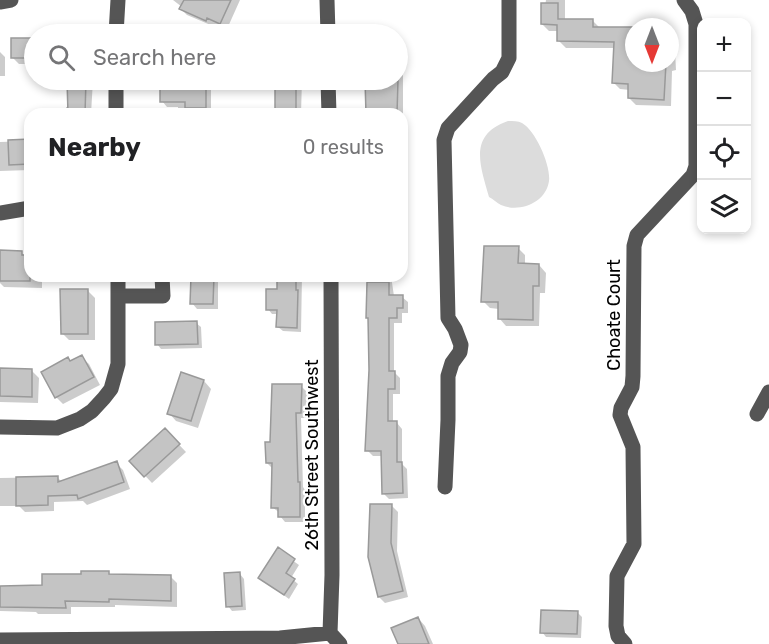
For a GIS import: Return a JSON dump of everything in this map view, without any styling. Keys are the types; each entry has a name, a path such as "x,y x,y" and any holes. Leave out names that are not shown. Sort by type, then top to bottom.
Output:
{"street":[{"path":"0,2 11,0"},
{"path":"117,24 118,0"},
{"path":"327,0 328,24"},
{"path":"445,487 448,376 461,345 448,318 444,140 447,128 502,72 509,58 509,0"},
{"name":"Choate Court","path":"625,644 618,636 616,626 617,576 634,544 633,447 620,415 621,408 632,387 633,376 633,252 637,234 693,175 696,166 696,24 692,11 684,0"},
{"path":"116,90 116,108"},
{"path":"328,90 329,108"},
{"path":"0,213 24,209"},
{"path":"0,427 57,428 92,411 104,398 111,389 118,364 118,282"},
{"path":"118,296 163,296 162,282"},
{"name":"26th Street Southwest","path":"0,640 335,638 332,575 330,282"},
{"path":"757,414 769,392"}],"shaded area":[{"path":"508,121 522,123 532,133 542,149 549,175 547,189 543,195 531,204 516,208 501,205 489,197 481,163 480,152 487,134"}],"building":[{"path":"184,0 231,0 220,24 207,18 206,21 179,9"},
{"path":"541,3 558,3 558,19 593,19 593,27 625,27 625,72 666,72 664,100 628,98 628,84 612,83 614,42 557,41 557,25 541,24"},
{"path":"11,38 24,38 24,58 11,58"},
{"path":"67,90 86,90 85,108 68,108"},
{"path":"160,90 206,90 206,108 185,108 185,102 160,102"},
{"path":"275,90 296,90 296,108 275,108"},
{"path":"365,90 398,90 397,108 366,108"},
{"path":"24,139 24,164 9,165 8,140"},
{"path":"484,246 519,246 518,263 539,264 539,286 533,286 533,320 498,319 498,302 481,302"},
{"path":"0,250 22,251 24,281 0,281"},
{"path":"191,282 214,282 213,304 190,304"},
{"path":"277,282 296,282 296,290 298,290 297,328 276,327 277,310 266,310 266,289 277,289"},
{"path":"367,282 389,282 389,295 403,295 403,308 397,308 397,318 389,318 389,371 395,371 395,389 388,389 388,421 397,421 397,462 402,462 403,493 382,494 381,451 365,451 369,370 368,318 366,318"},
{"path":"60,289 88,289 88,334 61,334"},
{"path":"197,321 198,344 155,345 155,322"},
{"path":"82,355 94,377 55,398 41,372 68,357 70,361"},
{"path":"0,368 32,369 32,397 0,396"},
{"path":"181,372 204,380 191,421 167,414"},
{"path":"272,384 302,384 301,413 296,413 300,517 278,517 278,508 271,508 272,463 266,463 265,442 270,442"},
{"path":"165,428 180,444 144,477 129,461"},
{"path":"117,461 124,482 78,499 77,495 48,496 48,505 16,506 16,477 58,476 58,482"},
{"path":"370,504 392,504 391,543 403,591 378,597 368,557"},
{"path":"278,547 295,559 286,573 295,579 284,595 258,578"},
{"path":"81,571 171,575 171,601 109,599 109,602 65,601 66,608 0,607 0,586 42,585 42,574 81,574"},
{"path":"240,572 242,606 226,607 224,573"},
{"path":"541,610 578,611 577,634 540,633"},
{"path":"418,617 429,644 398,644 391,628"}]}
